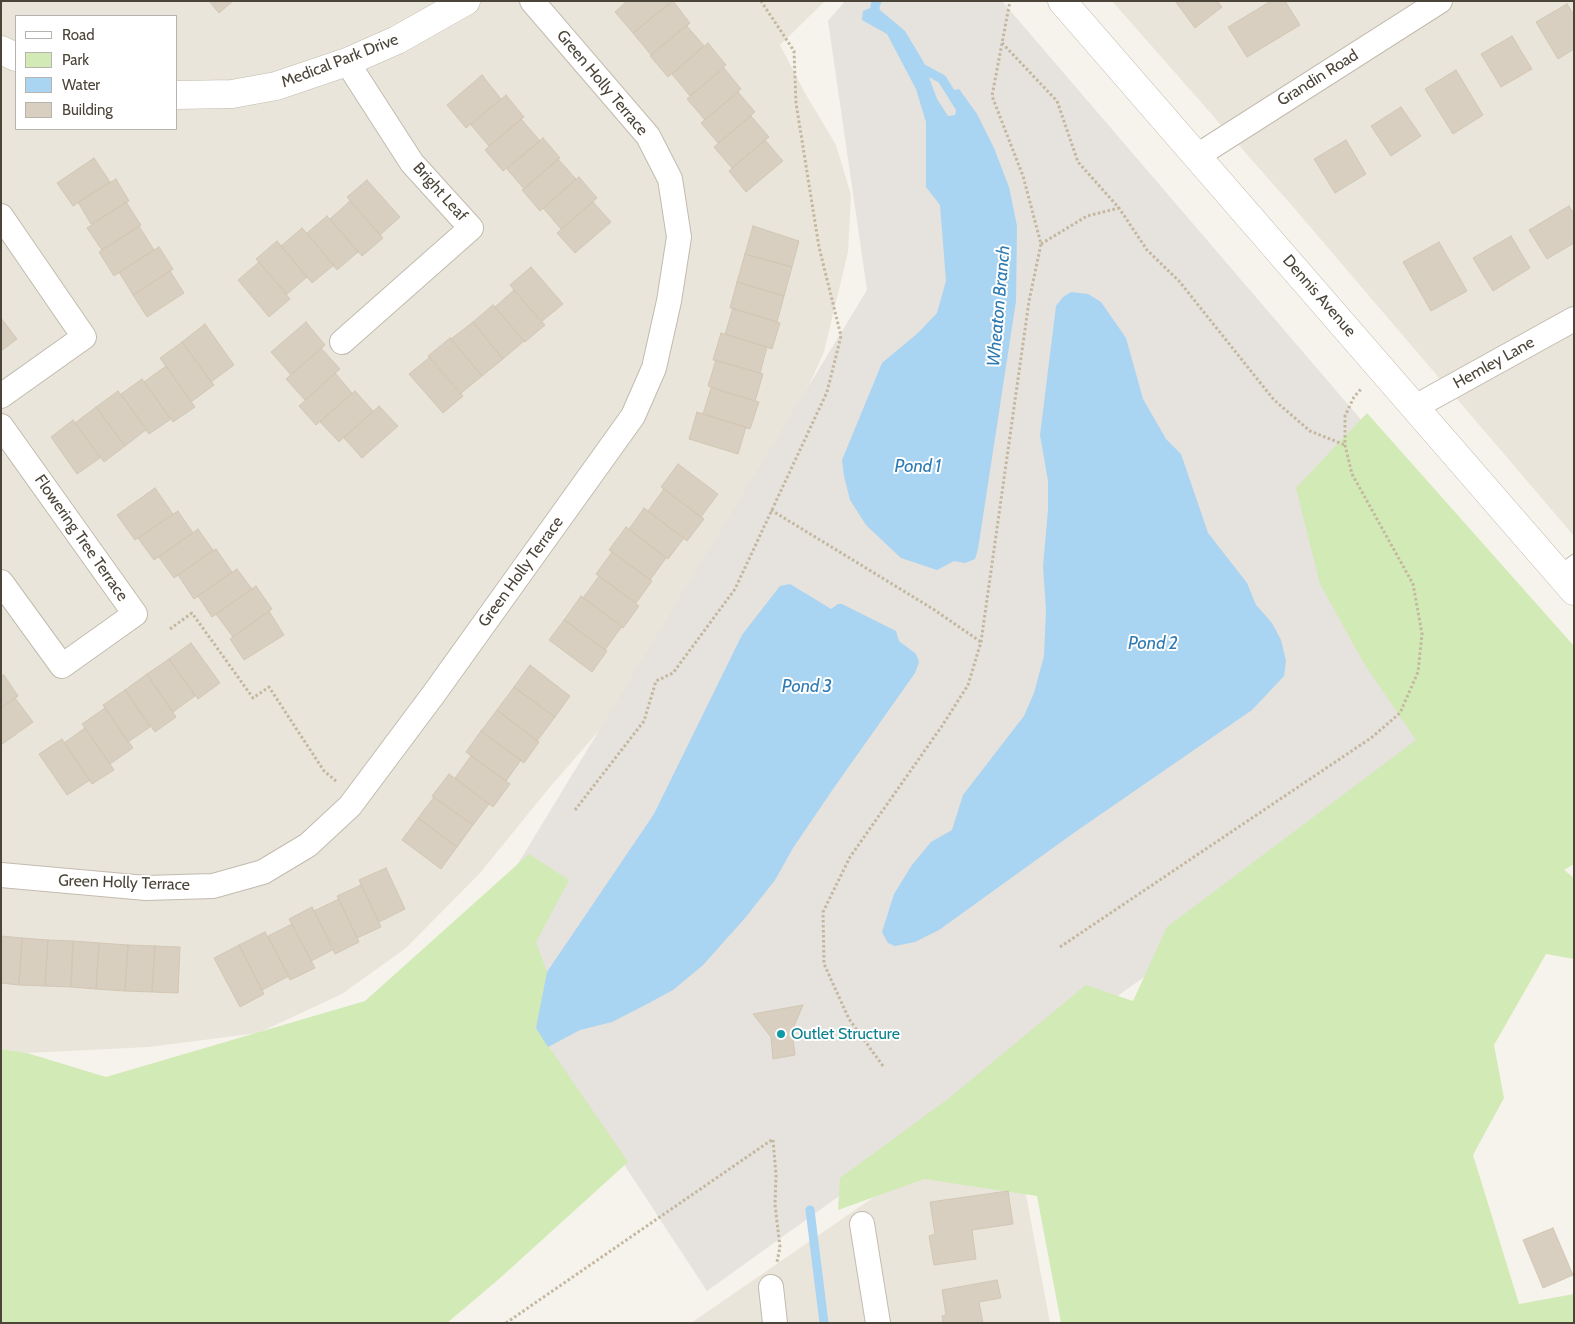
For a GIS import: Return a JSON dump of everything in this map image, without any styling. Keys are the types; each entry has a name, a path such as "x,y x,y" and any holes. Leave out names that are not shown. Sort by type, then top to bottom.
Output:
{"street":[{"name":"Medical Park Drive","path":"178,95 232,94 276,86 348,62 397,40 466,1"},
{"name":"Green Holly Terrace","path":"1,875 146,888 213,886 263,872 308,845 350,806 433,695 633,416 654,368 679,237 670,179 648,136 532,1"},
{"name":"Dennis Avenue","path":"1062,1 1415,407 1569,575"},
{"name":"Grandin Road","path":"1197,156 1440,1"},
{"path":"1,50 15,57"},
{"name":"Bright Leaf","path":"342,342 472,228 412,163 348,62"},
{"path":"1,216 84,337 1,396"},
{"name":"Hemley Lane","path":"1415,407 1574,319"},
{"name":"Flowering Tree Terrace","path":"1,426 135,614 62,666 1,582"},
{"path":"862,1224 878,1323"},
{"path":"771,1287 774,1323"}],"path":[{"path":"575,810 644,721 656,681 673,673 736,589 827,392 841,336 819,247 796,103 794,51 761,1"},
{"path":"883,1066 849,1018 824,964 823,912 850,857 942,726 968,685 981,642 1029,301 1041,244 1024,176 992,96 1010,1"},
{"path":"1002,43 1057,101 1078,162 1119,208 1147,250 1179,281 1274,400 1310,431 1345,445"},
{"path":"1041,244 1087,216 1119,208"},
{"path":"1060,947 1347,755 1371,738 1400,713 1418,672 1422,634 1414,592 1412,584 1352,474 1345,445 1345,416 1354,397 1382,368"},
{"path":"771,510 933,609 981,642"},
{"path":"170,629 192,612 253,698 269,687 324,771 342,786"},
{"path":"506,1323 774,1139 776,1175 774,1206 780,1247 771,1287"}],"shaded area":[{"path":"1,1 825,1 780,45 805,93 836,145 851,195 848,252 824,352 778,454 644,679 550,787 480,873 406,948 342,994 258,1033 149,1047 27,1053 1,1049"},
{"path":"845,1 1002,1 1574,668 707,1291 474,936 867,290 828,21"},
{"path":"1112,1 1574,1 1574,536 1294,208"},
{"path":"1009,1104 1050,1323 691,1323"}],"green space":[{"path":"1367,413 1574,646 1574,864 1564,870 1574,878 1574,959 1546,954 1494,1045 1504,1098 1473,1155 1519,1304 1574,1294 1574,1323 1061,1323 1037,1196 924,1179 838,1210 840,1178 948,1099 1086,985 1133,1001 1167,927 1416,740 1365,665 1320,584 1296,488"},
{"path":"529,854 569,880 536,942 547,972 536,1028 628,1162 499,1279 447,1323 1,1323 1,1049 27,1053 106,1077 365,1001"}],"water":[{"name":"Pond 1","path":"875,6 905,31 923,61 937,99 948,116 955,115 957,107 954,90 959,89 977,114 994,148 1009,187 1017,226 1016,301 978,549 975,559 965,563 954,561 937,570 901,558 866,525 850,500 842,460 882,363 918,333 937,313 946,281 940,205 926,187 926,122 916,89 887,34 862,20 863,11"},
{"name":"Pond 2","path":"1071,292 1088,294 1101,302 1126,338 1143,399 1166,439 1181,454 1208,533 1247,583 1256,605 1272,623 1281,640 1286,661 1284,676 1252,710 1075,832 939,930 915,942 895,946 888,943 882,932 894,894 912,865 931,842 952,830 963,795 1024,716 1034,693 1044,656 1046,609 1043,567 1048,510 1048,481 1040,435 1056,306 1063,297"},
{"name":"Pond 3","path":"790,584 831,609 838,604 842,604 896,631 899,641 916,654 919,662 915,673 793,848 775,880 745,918 703,965 673,990 649,1003 612,1022 580,1030 548,1047 536,1028 547,972 654,814 742,635 780,586"}],"building":[{"path":"209,1 233,1 219,13"},
{"path":"627,1 668,1 670,3 633,33 615,12"},
{"path":"673,1 690,23 651,55 633,33"},
{"path":"1175,1 1217,1 1222,7 1195,28"},
{"path":"1271,1 1285,1 1300,25 1247,57 1228,27"},
{"path":"1567,4 1574,15 1574,49 1558,59 1536,22"},
{"path":"686,25 704,46 668,77 650,56"},
{"path":"1512,36 1532,69 1501,87 1481,54"},
{"path":"708,43 726,65 690,96 672,74"},
{"path":"724,68 741,89 705,120 687,99"},
{"path":"1456,70 1483,115 1453,134 1425,89"},
{"path":"482,75 501,99 466,128 447,105"},
{"path":"738,92 755,112 718,143 701,123"},
{"path":"506,95 524,117 489,146 471,125"},
{"path":"1401,107 1421,136 1391,156 1371,126"},
{"path":"751,116 769,137 732,168 714,147"},
{"path":"521,119 540,141 503,171 485,150"},
{"path":"543,138 560,158 524,189 507,169"},
{"path":"765,140 783,161 746,192 729,171"},
{"path":"1346,140 1366,174 1335,193 1314,159"},
{"path":"94,158 110,182 73,206 57,183"},
{"path":"558,159 576,179 540,211 522,190"},
{"path":"579,177 597,198 561,229 543,208"},
{"path":"116,179 129,201 91,224 78,202"},
{"path":"367,180 400,217 380,235 347,197"},
{"path":"350,201 383,238 362,256 330,219"},
{"path":"126,202 141,225 102,250 87,228"},
{"path":"593,202 611,222 575,253 557,233"},
{"path":"1569,206 1574,214 1574,243 1547,259 1529,230"},
{"path":"327,216 358,252 337,270 307,233"},
{"path":"139,226 154,250 114,276 99,252"},
{"path":"753,226 799,241 792,267 745,254"},
{"path":"302,228 334,265 312,283 281,246"},
{"path":"1511,236 1530,268 1493,291 1473,258"},
{"path":"277,241 307,277 287,294 256,259"},
{"path":"1439,242 1467,291 1431,311 1403,262"},
{"path":"159,247 173,269 133,295 119,272"},
{"path":"745,254 792,267 784,296 737,282"},
{"path":"259,262 290,299 269,317 238,280"},
{"path":"531,267 563,304 541,322 510,285"},
{"path":"170,271 184,293 147,317 133,295"},
{"path":"737,282 784,296 777,322 730,308"},
{"path":"514,290 545,325 525,342 495,307"},
{"path":"493,305 524,341 503,359 473,322"},
{"path":"733,308 780,323 772,349 725,334"},
{"path":"1,318 17,339 1,351"},
{"path":"306,322 325,345 291,375 271,352"},
{"path":"473,322 503,359 482,376 451,339"},
{"path":"205,324 234,365 211,382 182,342"},
{"path":"721,333 767,347 760,373 713,360"},
{"path":"450,338 482,376 460,394 428,356"},
{"path":"182,342 214,385 191,402 160,358"},
{"path":"321,348 340,369 305,400 286,379"},
{"path":"430,357 463,396 443,413 409,374"},
{"path":"716,360 763,374 755,401 708,386"},
{"path":"166,366 195,407 173,422 144,382"},
{"path":"335,373 352,393 316,425 299,406"},
{"path":"142,379 171,419 149,434 121,394"},
{"path":"711,388 759,402 750,429 703,414"},
{"path":"118,391 147,429 125,446 96,407"},
{"path":"355,391 373,411 339,442 320,422"},
{"path":"379,406 398,426 362,458 344,438"},
{"path":"96,407 125,446 104,462 75,423"},
{"path":"697,412 746,427 738,454 689,439"},
{"path":"73,420 100,458 77,474 51,437"},
{"path":"678,464 718,494 701,517 661,487"},
{"path":"155,488 173,514 135,540 117,515"},
{"path":"664,489 704,519 687,541 648,511"},
{"path":"644,508 684,538 668,559 629,529"},
{"path":"178,511 193,533 154,560 138,538"},
{"path":"626,527 666,558 650,580 609,550"},
{"path":"198,529 213,550 174,578 159,557"},
{"path":"216,549 232,572 194,599 178,575"},
{"path":"612,552 652,581 636,603 596,574"},
{"path":"237,569 252,589 212,617 198,596"},
{"path":"599,576 639,606 623,628 583,598"},
{"path":"256,586 272,609 233,637 216,614"},
{"path":"581,596 622,626 605,650 564,620"},
{"path":"269,611 284,635 244,660 230,639"},
{"path":"564,620 607,651 592,672 549,640"},
{"path":"191,643 220,683 198,699 169,659"},
{"path":"169,659 195,696 173,712 147,674"},
{"path":"530,665 570,696 555,717 514,687"},
{"path":"147,674 176,717 155,732 125,690"},
{"path":"4,675 18,696 1,708 1,676"},
{"path":"514,687 555,717 537,741 497,710"},
{"path":"125,690 150,727 128,742 103,705"},
{"path":"15,698 33,722 1,745 1,708"},
{"path":"105,708 133,748 110,764 82,724"},
{"path":"497,710 539,742 524,763 481,731"},
{"path":"85,728 114,770 92,784 64,743"},
{"path":"481,731 521,760 506,781 466,752"},
{"path":"62,739 90,780 67,795 39,754"},
{"path":"471,756 510,784 493,807 455,778"},
{"path":"449,774 489,804 473,825 432,796"},
{"path":"434,797 473,825 457,847 418,818"},
{"path":"418,818 457,847 441,869 402,840"},
{"path":"386,868 405,909 379,922 359,880"},
{"path":"361,885 381,927 357,938 337,896"},
{"path":"339,899 359,942 335,954 314,911"},
{"path":"312,907 334,949 311,961 289,919"},
{"path":"292,924 315,968 290,980 268,936"},
{"path":"265,932 289,976 262,990 239,945"},
{"path":"1,936 22,938 19,985 1,983"},
{"path":"22,938 48,940 45,986 19,985"},
{"path":"48,940 73,941 71,987 45,986"},
{"path":"73,941 99,943 96,989 71,987"},
{"path":"99,943 128,945 125,991 96,989"},
{"path":"128,945 155,946 152,992 125,991"},
{"path":"239,945 264,994 240,1007 214,958"},
{"path":"155,946 180,947 178,993 152,992"},
{"name":"Outlet Structure","path":"803,1005 792,1031 795,1055 773,1059 771,1037 753,1014"},
{"path":"1008,1191 1013,1224 972,1230 976,1259 934,1265 929,1236 935,1234 930,1202"},
{"path":"1553,1228 1573,1275 1543,1288 1523,1240"},
{"path":"997,1280 1001,1298 979,1302 983,1323 943,1323 942,1316 946,1315 942,1290"}],"waterway":[{"name":"Wheaton Branch","path":"875,18 877,1"},
{"name":"Wheaton Branch","path":"916,65 942,79 962,111"},
{"name":"Wheaton Branch","path":"810,1210 824,1323"}],"place":[{"name":"Outlet Structure","path":"781,1034"}]}
